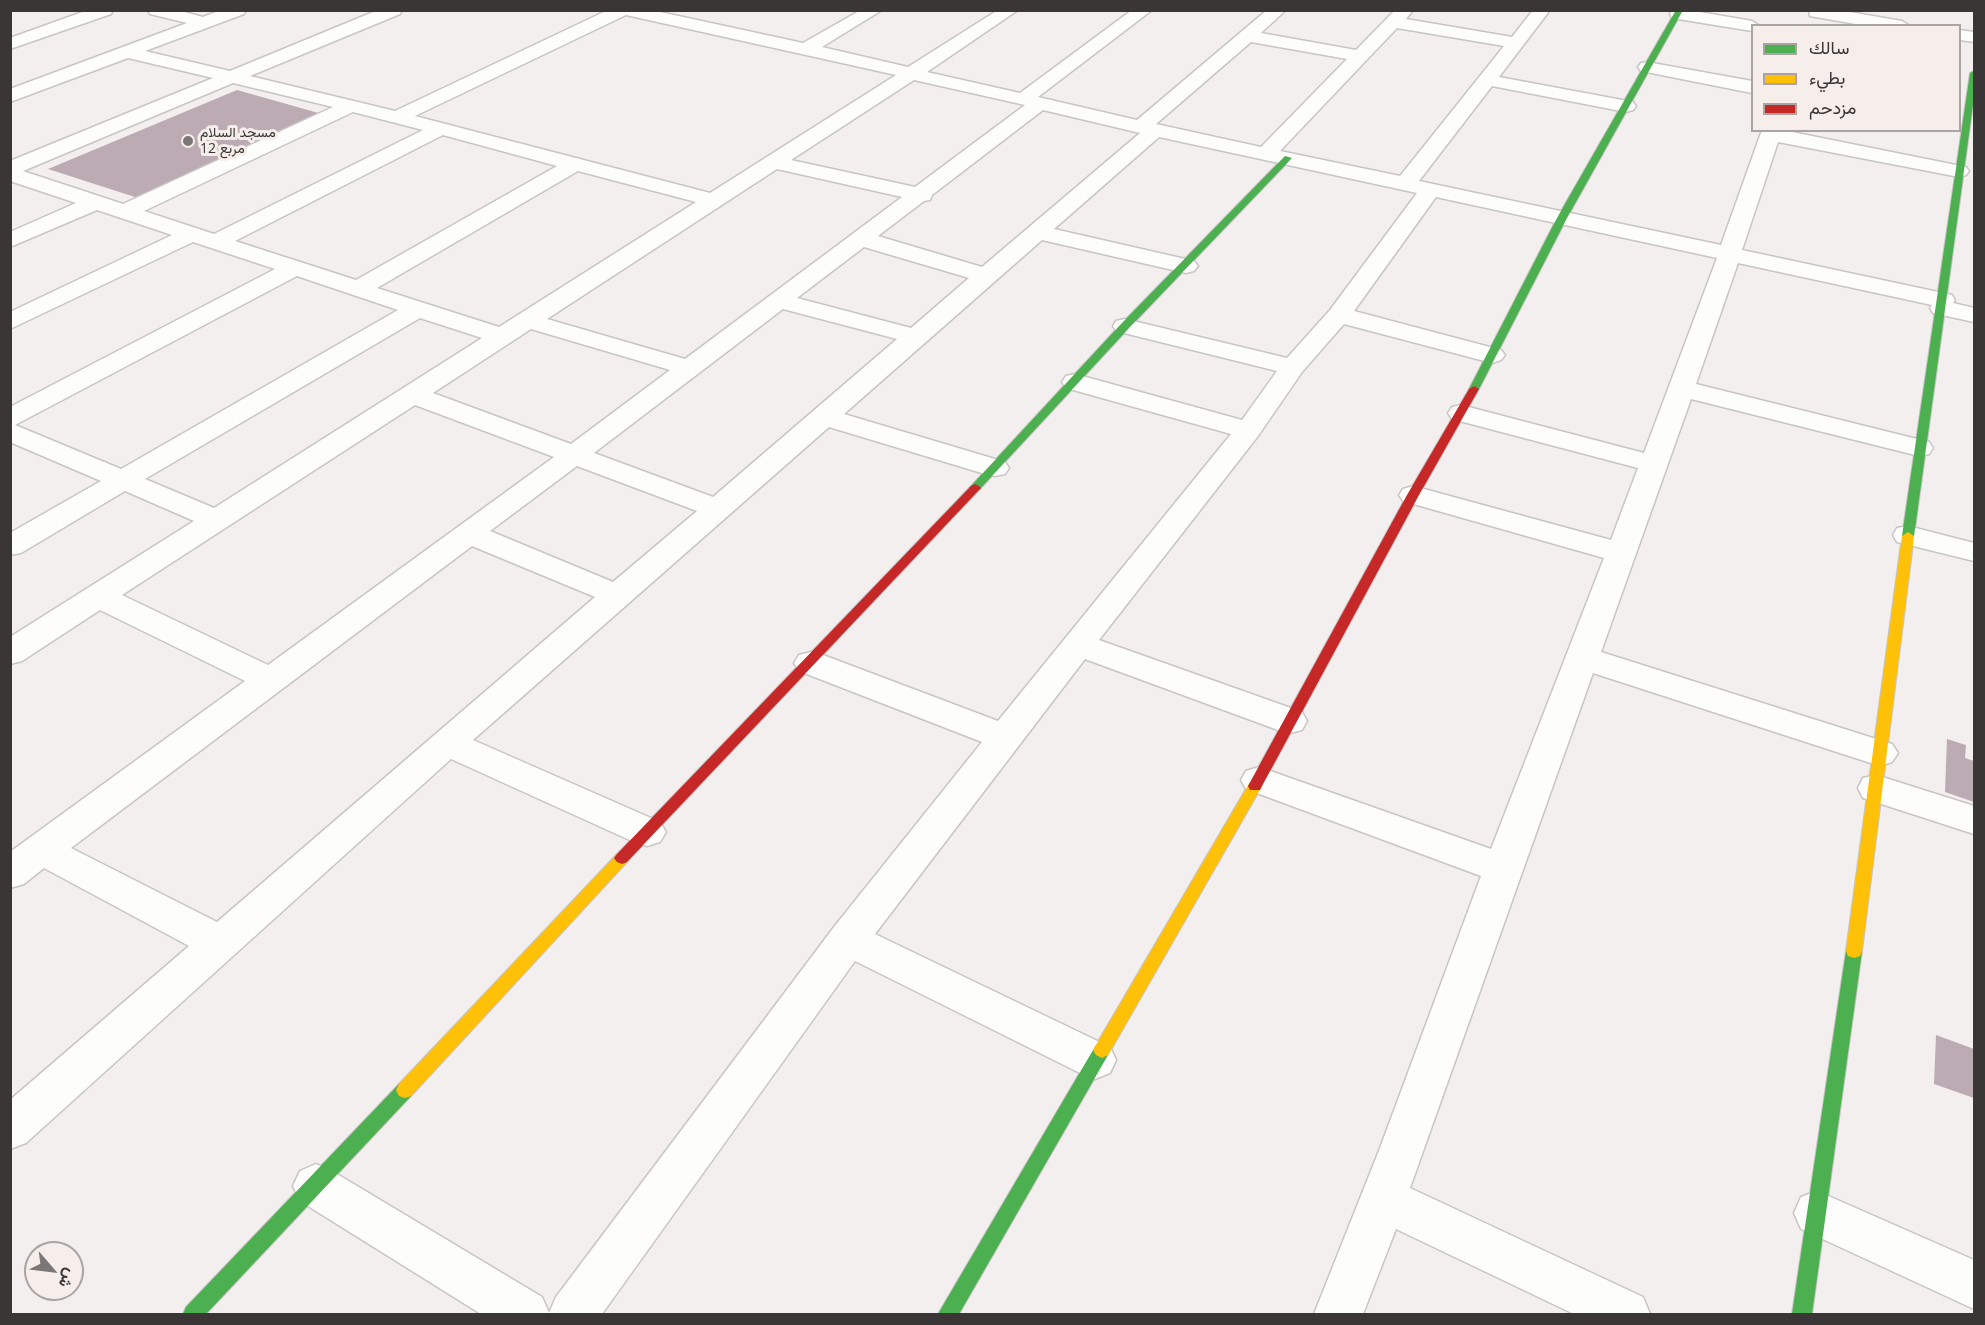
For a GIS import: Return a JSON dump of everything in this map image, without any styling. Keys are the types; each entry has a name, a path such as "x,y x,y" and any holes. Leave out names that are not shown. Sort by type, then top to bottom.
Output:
{"street":[{"path":"10,44 105,10"},
{"path":"156,10 205,23"},
{"path":"10,96 238,10"},
{"path":"10,169 393,10"},
{"path":"397,117 624,10 806,49 1265,154 1729,254 1942,304 1974,315"},
{"path":"806,49 874,10"},
{"path":"10,653 1010,10"},
{"path":"10,1129 447,743 1038,232 1247,36 1278,10"},
{"path":"573,1314 848,939 1248,430 1293,368 1339,315 1487,80 1542,10"},
{"path":"1116,12 1141,13"},
{"path":"948,1314 1259,780 1413,495 1461,413 1563,218 1679,12 1751,26"},
{"path":"10,873 922,195 1030,102 1141,13"},
{"path":"708,28 734,15"},
{"path":"1265,154 1400,16 1516,43"},
{"path":"1814,16 1884,24"},
{"path":"20,24 48,30"},
{"path":"1247,36 1360,56"},
{"path":"127,52 397,117 712,200"},
{"path":"1647,67 1751,87"},
{"path":"1802,1314 1959,171 1969,139 1974,73"},
{"path":"1487,80 1626,106"},
{"path":"124,212 351,106"},
{"path":"215,242 440,129"},
{"path":"1339,1314 1385,1200 1503,869 1584,658 1771,133 1959,171"},
{"path":"193,1314 647,832 995,468 1125,326 1288,159"},
{"path":"772,162 922,195"},
{"path":"358,289 574,164"},
{"path":"10,174 500,336"},
{"path":"10,240 96,202"},
{"path":"1038,232 1186,266"},
{"path":"10,322 192,234"},
{"path":"862,239 987,276"},
{"path":"10,418 295,268"},
{"path":"780,301 917,337"},
{"path":"10,546 417,309"},
{"path":"1339,315 1491,355"},
{"path":"525,320 690,368"},
{"path":"1125,326 1293,368"},
{"path":"1075,382 1248,430"},
{"path":"1680,388 1920,448"},
{"path":"413,395 717,508"},
{"path":"1461,413 1654,464"},
{"path":"825,417 995,468"},
{"path":"10,432 217,520"},
{"path":"1413,495 1621,553"},
{"path":"468,533 617,595"},
{"path":"1908,535 1974,552"},
{"path":"98,596 271,680"},
{"path":"1078,644 1290,721"},
{"path":"1584,658 1878,771 1974,820"},
{"path":"811,663 1005,737"},
{"path":"447,743 647,832"},
{"path":"1259,780 1503,869"},
{"path":"42,850 220,943"},
{"path":"848,939 1095,1060"},
{"path":"316,1186 525,1314"},
{"path":"1385,1200 1626,1314"},
{"path":"1817,1214 1974,1285"}],"building":[{"name":"مسجد السلام مربع 12","path":"237,90 322,114 138,198 48,169"},
{"path":"1947,739 1966,745 1965,758 1974,761 1974,802 1945,792"},
{"path":"1936,1035 1974,1049 1974,1098 1934,1084"}],"traffic: fast":[{"path":"1474,389 1562,218 1680,10"},
{"path":"1908,536 1974,73"},
{"path":"975,488 1125,326 1288,158"},
{"path":"1802,1314 1854,951"},
{"path":"948,1314 1102,1050"},
{"path":"193,1314 405,1090"}],"traffic: slow":[{"path":"1854,951 1908,536"},
{"path":"1102,1050 1255,786"},
{"path":"405,1090 622,858"}],"traffic: jam":[{"path":"1255,786 1413,495 1474,389"},
{"path":"622,858 975,488"}],"place":[{"name":"مسجد السلام مربع 12","path":"188,141"}]}
